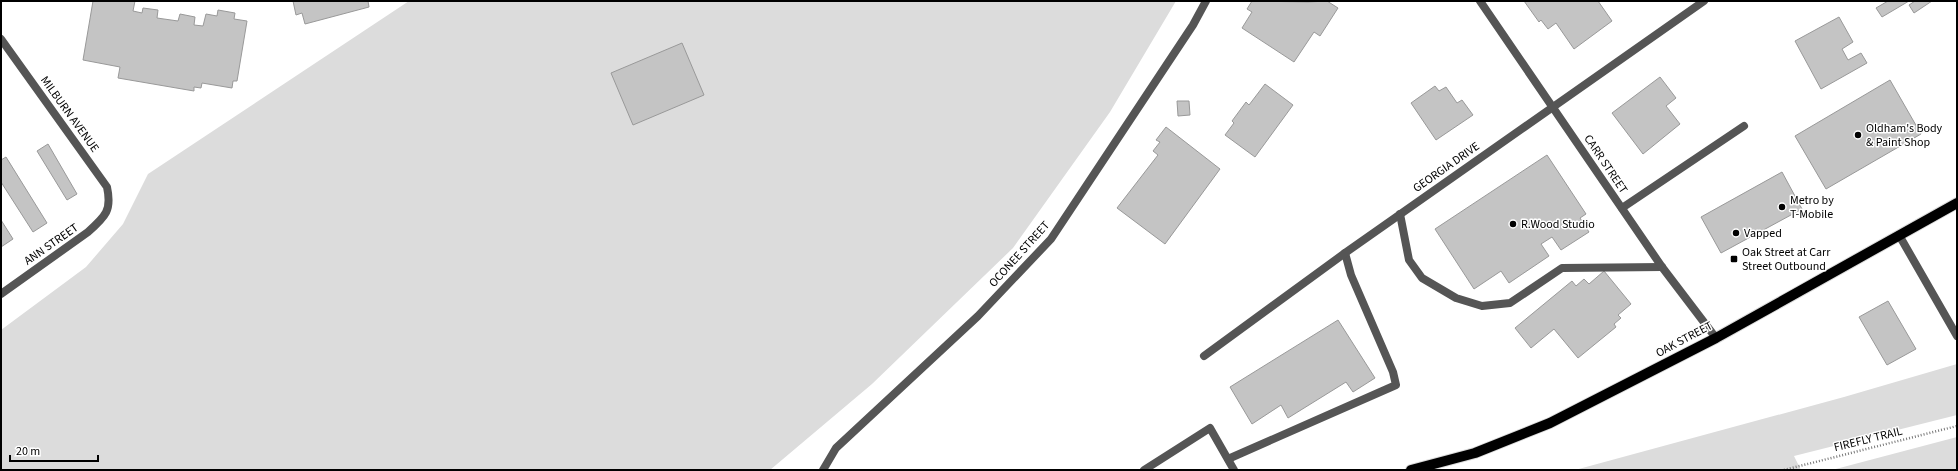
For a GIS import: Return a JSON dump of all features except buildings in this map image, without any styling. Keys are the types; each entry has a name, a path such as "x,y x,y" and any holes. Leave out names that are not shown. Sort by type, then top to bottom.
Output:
{"main road":[{"name":"OAK STREET","path":"1411,470 1475,453 1550,423 1716,338 1957,203"}],"street":[{"name":"OCONEE STREET","path":"823,470 836,448 978,316 1051,239 1193,25 1206,1"},
{"name":"CARR STREET","path":"1480,1 1662,267 1716,338"},
{"name":"GEORGIA DRIVE","path":"1204,356 1345,253 1704,1"},
{"name":"MILBURN AVENUE","path":"1,39 107,187 109,208"},
{"path":"1622,208 1744,126"},
{"name":"ANN STREET","path":"1,294 88,232 102,220 109,208"},
{"path":"1400,214 1409,260 1422,278 1456,298 1482,306 1510,303 1562,268 1662,267"},
{"path":"1899,235 1957,336"},
{"path":"1228,459 1396,385 1393,372 1351,275 1345,253"},
{"path":"1144,470 1210,428 1234,470"}],"path":[{"name":"FIREFLY TRAIL","path":"1784,470 1957,426"}],"shaded area":[{"path":"409,1 1176,1 1110,112 1013,248 872,384 770,470 1,470 1,330 86,267 123,224 148,174"},
{"path":"1957,364 1957,415 1794,456 1801,470 1575,470 1844,397"},
{"path":"1957,437 1957,470 1832,470"}],"place":[{"name":"Oldham's Body & Paint Shop","path":"1858,135"},
{"name":"Metro by T-Mobile","path":"1782,207"},
{"name":"R.Wood Studio","path":"1513,224"},
{"name":"Vapped","path":"1736,233"},
{"name":"Oak Street at Carr Street Outbound","path":"1734,259"}]}
